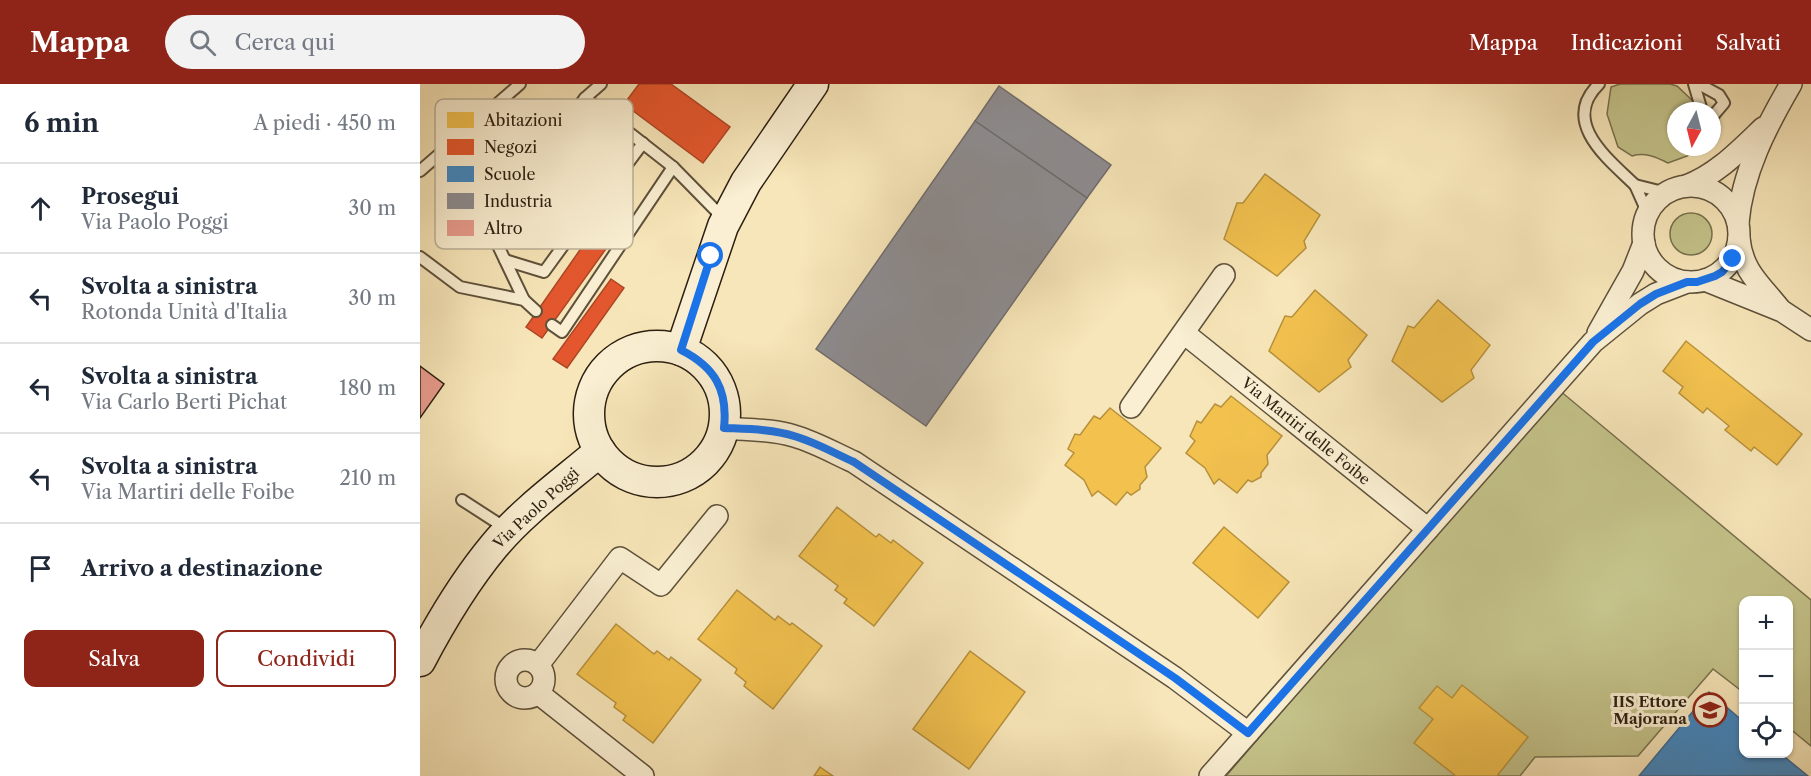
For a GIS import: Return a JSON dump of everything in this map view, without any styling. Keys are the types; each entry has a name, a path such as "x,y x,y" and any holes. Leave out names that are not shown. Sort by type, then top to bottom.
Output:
{"main road":[{"path":"681,350 711,256 726,220 746,182 813,84"},
{"path":"666,346 681,350 695,357 708,368 717,381 726,412 724,428 716,449 701,466 681,478 658,482 636,478 616,467 600,451 593,437 590,406 593,391 600,378 615,361 635,349 666,346"},
{"name":"Via Paolo Poggi","path":"420,662 438,628 468,581 496,544 527,513 600,451"}],"street":[{"path":"1210,776 1593,342 1656,294 1715,276 1728,265 1737,249 1740,201 1750,166 1769,122 1791,84"},
{"path":"1769,122 1721,167 1700,181 1676,190 1654,204 1648,214 1643,233 1644,243 1656,267 1672,278 1696,281 1782,311 1811,330"},
{"path":"1676,190 1697,186 1716,193 1731,206 1739,231 1741,254 1747,268 1782,311"},
{"path":"1593,342 1633,271 1644,243"},
{"path":"1131,407 1224,275"},
{"name":"Via Martiri delle Foibe","path":"1184,333 1428,529"},
{"path":"724,428 793,435 854,462 1175,678 1248,733"},
{"path":"538,665 620,558 661,585 717,516"},
{"path":"529,660 538,665 543,672 544,679 538,693 531,698 518,697 508,689 505,677 507,671 516,662 529,660"},
{"path":"538,693 643,776"}],"lane":[{"path":"503,99 520,84"},
{"path":"585,98 601,84"},
{"path":"1599,84 1588,98 1585,115 1586,128 1591,140 1635,185 1648,214"},
{"path":"1694,84 1699,102"},
{"path":"1699,84 1719,95 1724,103 1721,106"},
{"path":"633,135 673,167 726,220"},
{"path":"633,156 643,143"},
{"path":"420,171 435,158"},
{"path":"633,220 673,167"},
{"path":"1635,185 1676,190"},
{"path":"500,249 525,300 536,311"},
{"path":"505,260 544,272 561,249"},
{"path":"552,325 562,332 612,249"},
{"path":"420,257 460,287 525,300"},
{"path":"462,500 509,531"}],"shaded area":[{"path":"1620,84 1677,86 1694,102 1667,102 1667,156 1687,156 1668,163 1646,155 1632,156 1618,147 1607,114 1611,87"},
{"path":"1691,213 1706,219 1712,234 1706,249 1691,255 1676,249 1670,234 1676,219"},
{"path":"1559,390 1811,600 1811,746 1793,731 1793,596 1739,596 1739,689 1713,669 1638,756 1535,757 1520,776 1226,776"}],"building: Abitazioni":[{"path":"1265,174 1320,215 1304,241 1306,248 1277,276 1224,239 1237,203 1243,203"},
{"path":"1315,290 1367,335 1348,360 1351,367 1319,392 1269,351 1285,316 1292,317"},
{"path":"1438,300 1490,345 1471,370 1474,378 1442,402 1392,361 1408,326 1414,328"},
{"path":"1686,341 1802,434 1777,465 1754,447 1751,451 1725,430 1729,426 1707,408 1703,413 1679,393 1683,387 1663,371"},
{"path":"1231,396 1282,436 1267,455 1268,464 1261,473 1261,477 1252,482 1248,480 1237,493 1219,479 1214,484 1205,468 1186,453 1195,441 1190,436 1197,421 1201,423 1215,404 1221,407"},
{"path":"1110,408 1161,448 1145,467 1147,477 1140,485 1140,489 1131,495 1127,492 1116,505 1098,491 1092,496 1084,480 1065,465 1074,453 1068,449 1075,434 1080,435 1094,416 1100,419"},
{"path":"837,507 876,537 879,534 891,543 893,540 923,563 874,626 844,603 847,599 835,590 838,586 799,556"},
{"path":"1224,527 1289,582 1258,618 1193,563"},
{"path":"737,590 775,620 778,616 790,625 792,623 822,646 773,709 744,686 746,682 735,673 737,669 698,639"},
{"path":"616,624 654,654 657,651 669,660 671,657 701,680 653,743 623,720 626,716 614,707 616,703 577,674"},
{"path":"970,651 1025,692 969,769 913,729"},
{"path":"1462,685 1528,737 1497,776 1456,776 1414,743 1433,719 1419,708 1437,686 1452,698"},
{"path":"820,767 833,776 814,776"}],"building: Negozi":[{"path":"639,84 671,84 730,127 703,163 633,111 633,99 628,99"},
{"path":"581,249 606,249 542,338 526,327"},
{"path":"611,279 624,288 567,368 553,359"}],"building: Scuole":[{"path":"1709,692 1739,718 1739,758 1786,758 1808,776 1639,776"}],"building: Industria":[{"path":"999,86 1111,165 1087,198 975,121"},
{"path":"975,121 1087,198 926,426 816,349"}],"building: Altro":[{"path":"420,366 444,384 420,418"}],"place":[{"name":"IIS Ettore Majorana","path":"1710,710"}],"route":[{"path":"711,256 681,350 695,357 708,368 717,381 726,412 724,428 793,435 854,462 1175,678 1248,733 1593,342 1656,294 1687,282 1697,282 1715,276 1722,272 1733,259"}]}
